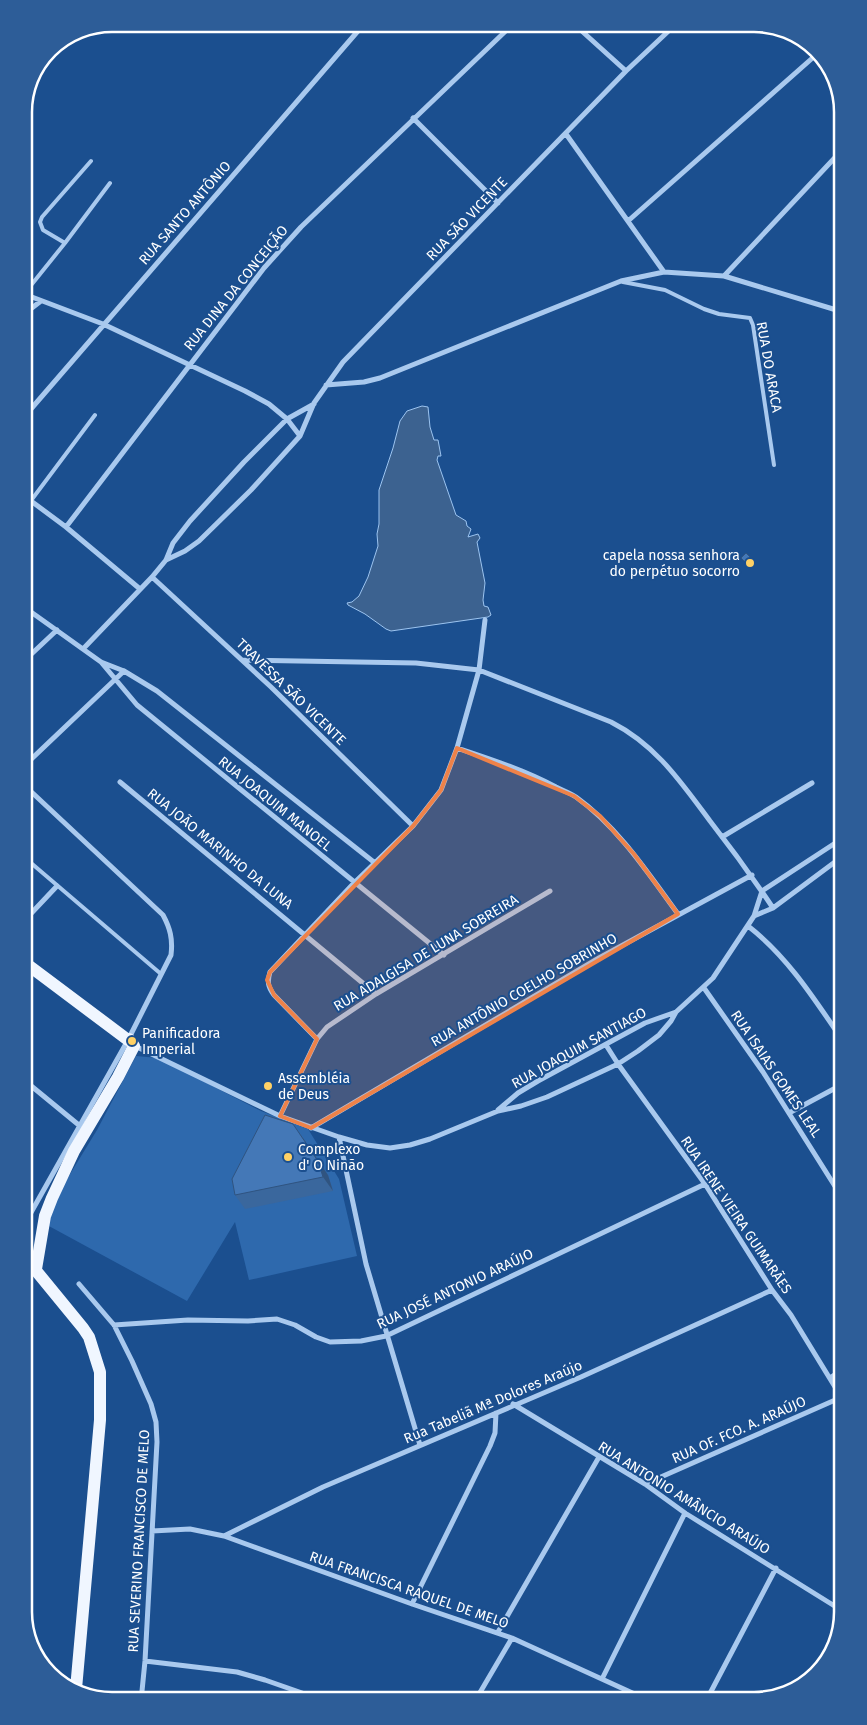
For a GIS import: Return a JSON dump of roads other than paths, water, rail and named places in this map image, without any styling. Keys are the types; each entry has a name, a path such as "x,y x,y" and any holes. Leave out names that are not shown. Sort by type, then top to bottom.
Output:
{"main road":[{"path":"32,968 131,1043 118,1077 74,1151 52,1198 45,1216 36,1269"},
{"path":"32,1265 89,1337 100,1372 99,1445 77,1684"}],"street":[{"name":"RUA SANTO ANTÔNIO","path":"33,407 357,32"},
{"name":"RUA DINA DA CONCEIÇÃO","path":"66,527 189,364 270,261 301,227 504,33"},
{"path":"584,33 626,71"},
{"name":"RUA SÃO VICENTE","path":"166,560 185,551 199,541 250,490 300,436 314,403 343,362 626,71 667,33"},
{"path":"628,221 813,58"},
{"path":"413,118 498,203"},
{"path":"566,134 664,272"},
{"path":"724,276 834,159"},
{"path":"326,385 364,382 380,378 621,281 664,272 724,276 834,309"},
{"path":"33,298 103,324 245,391 268,404 287,419 300,436"},
{"path":"33,307 41,301"},
{"name":"RUA SÃO VICENTE","path":"83,649 152,577 166,560 173,543 244,462 287,419 314,403"},
{"path":"33,501 140,589"},
{"name":"TRAVESSA SÃO VICENTE","path":"152,577 242,660 413,826"},
{"name":"RUA JOAQUIM MANOEL","path":"33,613 101,662 124,671 157,691 375,863"},
{"path":"280,1116 317,1039 268,987 267,980 270,972 354,883 413,826 441,790 457,748 479,670 485,620"},
{"path":"33,653 57,630"},
{"path":"242,660 416,663 479,670 602,718 629,731 657,754 682,782 752,875 773,908"},
{"name":"RUA JOAQUIM MANOEL","path":"101,662 137,705 444,955"},
{"path":"33,758 124,671"},
{"path":"457,748 526,773 574,796 600,816 634,854 678,914"},
{"name":"RUA JOÃO MARINHO DA LUNA","path":"120,782 306,934 376,994"},
{"path":"722,837 812,783"},
{"path":"32,1211 80,1126 131,1043 171,955 172,946 170,928 163,915 33,793"},
{"path":"762,891 834,844"},
{"path":"754,916 773,908 834,863"},
{"name":"RUA ANTÔNIO COELHO SOBRINHO","path":"311,1128 598,958 752,875"},
{"path":"32,911 57,886"},
{"name":"RUA ADALGISA DE LUNA SOBREIRA","path":"317,1039 342,1016 376,994 550,891"},
{"name":"RUA JOAQUIM SANTIAGO","path":"131,1043 280,1116 311,1128 367,1145 390,1148 410,1145 430,1139 498,1111 521,1106 547,1097 618,1064 659,1035 676,1012 704,988 719,970 754,916 762,891"},
{"path":"748,926 779,954 808,990 834,1028"},
{"name":"RUA ISAIAS GOMES LEAL","path":"704,988 763,1072 834,1185"},
{"name":"RUA JOAQUIM SANTIAGO","path":"498,1111 518,1093 538,1081 645,1023 676,1012"},
{"name":"RUA IRENE VIEIRA GUIMARÃES","path":"606,1045 705,1184 772,1290 791,1315 834,1385"},
{"path":"32,1087 80,1126"},
{"path":"789,1113 834,1089"},
{"path":"339,1138 366,1264 420,1445"},
{"name":"RUA JOSÉ ANTONIO ARAÚJO","path":"114,1325 188,1320 248,1321 277,1319 286,1321 316,1337 330,1342 386,1336 705,1184"},
{"path":"32,1272 36,1269"},
{"name":"RUA SEVERINO FRANCISCO DE MELO","path":"79,1284 114,1325 151,1404 156,1422 157,1442 142,1692"},
{"name":"Rua Tabeliã Mª Dolores Araújo","path":"224,1536 323,1487 581,1376 772,1290"},
{"path":"830,1378 834,1375"},
{"name":"RUA OF. FCO. A. ARAÚJO","path":"645,1484 834,1402"},
{"name":"RUA ANTONIO AMÂNCIO ARAÚJO","path":"513,1404 645,1484 685,1512 834,1606"},
{"path":"412,1604 490,1446 495,1433 496,1413"},
{"path":"498,1632 599,1457"},
{"path":"602,1679 685,1512"},
{"name":"RUA FRANCISCA RAQUEL DE MELO","path":"152,1530 190,1529 224,1536 412,1604 498,1632 630,1692"},
{"path":"711,1692 776,1568"},
{"path":"480,1692 512,1638"},
{"path":"145,1661 237,1672 299,1692"}],"lane":[{"path":"65,243 43,230 40,222 42,217 91,161"},
{"path":"33,283 110,183"},
{"name":"RUA DO ARACA","path":"621,281 665,290 704,309 719,314 750,318 753,325 774,465"},
{"path":"33,498 95,415"},
{"path":"32,864 161,974"}],"place":[{"name":"capela nossa senhora do perpétuo socorro","path":"750,563"},
{"name":"Panificadora Imperial","path":"132,1041"},
{"name":"Assembléia de Deus","path":"268,1086"},
{"name":"Complexo d' O Ninão","path":"288,1157"}]}
